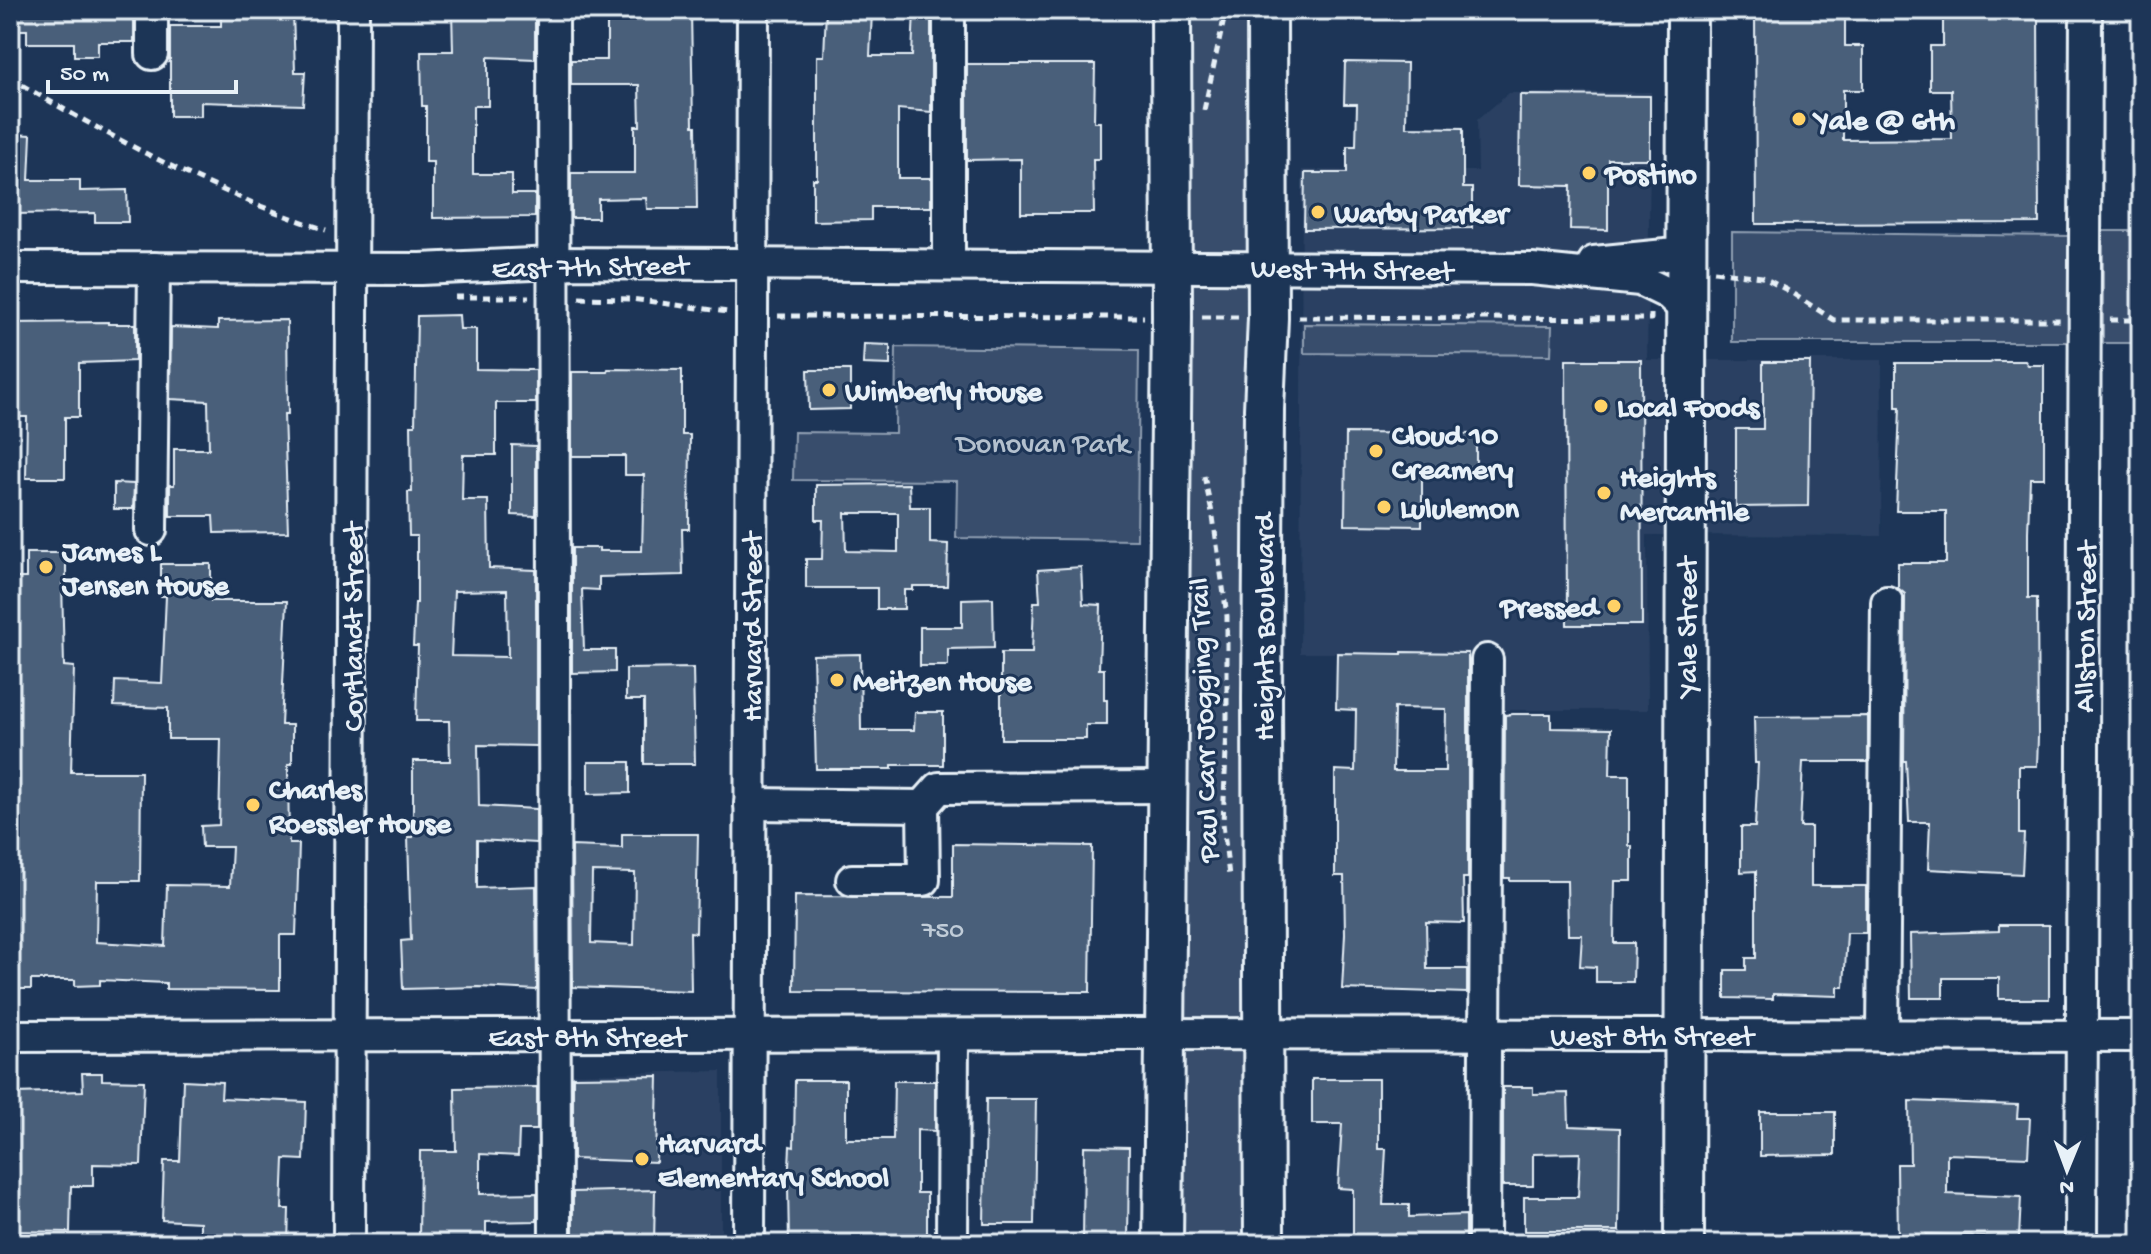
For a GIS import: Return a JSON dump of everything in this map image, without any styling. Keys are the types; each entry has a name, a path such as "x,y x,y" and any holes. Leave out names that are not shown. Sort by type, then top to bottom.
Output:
{"main road":[{"path":"1163,1244 1171,10"},
{"name":"Heights Boulevard","path":"1264,1244 1262,685 1267,10"},
{"name":"Yale Street","path":"1684,1244 1686,1035 1669,315 1699,262 1687,10"}],"street":[{"path":"152,10 152,54"},
{"name":"Cortlandt Street","path":"349,1244 353,10"},
{"path":"553,10 555,1244"},
{"name":"Harvard Street","path":"749,1244 753,10"},
{"path":"949,10 949,265"},
{"name":"Allston Street","path":"2081,1244 2086,10"},
{"name":"West 7th Street","path":"1171,266 1532,269 1699,262"},
{"name":"East 7th Street","path":"10,268 421,269 553,263 1171,266"},
{"path":"151,530 154,268"},
{"name":"West 7th Street","path":"1532,269 1640,280 1669,294 1669,315"},
{"path":"1883,1036 1887,602"},
{"path":"1484,1244 1487,660"},
{"path":"852,880 924,880 923,806 939,788 1166,787"},
{"path":"750,804 923,806"},
{"name":"West 8th Street","path":"1163,1034 2141,1036"},
{"name":"East 8th Street","path":"10,1036 1163,1034"},
{"path":"952,1244 953,1035"}],"path":[{"path":"1204,111 1226,10"},
{"path":"10,78 114,136 202,179 270,210 336,233"},
{"path":"1699,262 1762,277 1834,320 2064,320"},
{"path":"576,298 632,299 723,312"},
{"path":"1197,305 1198,317 1254,318"},
{"path":"1290,317 1669,315"},
{"path":"769,316 1151,317"},
{"path":"2097,320 2141,320"},
{"name":"Paul Carr Jogging Trail","path":"1201,465 1213,517 1227,616 1223,823 1231,889"}],"shaded area":[{"path":"1651,92 1647,360 1882,360 1881,536 1647,535 1648,710 1497,710 1495,653 1300,653 1302,170 1478,171 1477,120 1509,93"},
{"name":"Harvard Elementary School","path":"721,1071 721,1244 562,1244 562,1074"}],"green space":[{"path":"1187,10 1254,10 1248,1244 1177,1244 1187,920"},
{"path":"2103,231 2141,231 2141,343 2103,343"},
{"path":"1732,232 2073,236 2075,342 1732,342"},
{"path":"1304,324 1552,326 1551,355 1304,353"},
{"name":"Donovan Park","path":"896,347 1139,350 1137,540 956,538 957,481 793,480 794,432 895,433"}],"building":[{"path":"10,10 134,10 134,42 98,42 98,56 74,56 74,43 27,43 27,30 10,30"},
{"path":"452,10 535,10 535,59 488,57 488,106 473,106 473,174 512,174 512,194 535,194 535,217 433,218 433,162 426,162 426,106 422,106 421,51 453,51"},
{"path":"607,10 691,10 697,209 647,209 646,198 598,199 598,218 571,218 571,173 635,173 635,126 640,126 639,85 571,85 571,60 607,60"},
{"path":"826,10 872,11 870,56 912,56 914,10 931,10 931,112 898,109 898,178 931,178 931,207 871,207 871,220 813,221 813,179 817,179 817,56 824,56"},
{"name":"Yale @ 6th","path":"1755,10 1845,10 1845,46 1863,46 1863,90 1843,90 1843,140 1952,139 1951,90 1930,90 1930,46 1943,46 1943,10 2038,10 2039,223 1756,224"},
{"path":"293,12 295,72 305,72 303,105 201,102 201,116 170,116 170,26 221,26 221,14"},
{"path":"1345,62 1407,63 1406,127 1463,128 1463,188 1472,188 1472,228 1304,229 1305,173 1347,173 1347,146 1356,146 1357,104 1344,104"},
{"path":"967,64 1095,64 1094,122 1100,122 1100,159 1093,159 1094,213 1021,213 1021,159 967,160"},
{"path":"1520,95 1650,96 1650,159 1608,159 1608,230 1570,229 1571,186 1519,185"},
{"path":"10,134 31,135 29,180 80,180 80,191 127,190 128,222 95,222 95,213 10,214"},
{"path":"459,315 460,329 476,329 476,369 536,370 536,403 496,403 496,455 463,455 462,500 488,500 489,568 536,570 536,746 478,745 479,806 536,809 536,843 477,840 477,888 536,886 537,990 478,987 403,989 401,941 411,940 408,837 413,837 413,761 450,761 449,721 416,721 418,646 413,646 417,603 417,536 409,536 408,492 412,492 411,425 415,425 417,316","holes":["507,590 508,657 451,656 454,591"]},
{"path":"287,320 288,414 284,414 288,532 214,533 213,516 170,516 174,449 209,449 208,401 170,399 171,327 218,329 218,321"},
{"path":"10,323 135,324 135,361 79,363 79,417 65,417 65,478 26,478 27,417 14,417"},
{"path":"864,344 890,345 890,365 863,364"},
{"name":"Heights Mercantile","path":"1566,360 1641,360 1642,625 1567,625"},
{"path":"2025,361 2028,365 2044,365 2044,478 2030,478 2028,532 2028,598 2037,598 2037,766 2019,766 2019,834 2024,834 2022,874 1928,869 1930,822 1909,822 1904,761 1905,594 1898,588 1898,563 1946,563 1946,511 1896,511 1900,407 1896,407 1896,363"},
{"path":"1763,362 1810,362 1808,506 1736,507 1736,429 1763,429"},
{"path":"608,369 682,370 682,435 690,435 689,529 682,529 683,575 599,577 599,590 582,589 584,650 615,650 615,672 572,673 572,548 642,551 644,475 625,475 625,456 572,456 572,372 607,372"},
{"name":"Wimberly House","path":"808,370 850,370 850,409 809,410"},
{"path":"1346,433 1476,434 1476,467 1422,467 1422,526 1345,525"},
{"path":"512,445 536,446 536,516 512,515"},
{"path":"114,483 134,484 133,509 114,509"},
{"path":"909,484 910,507 930,507 930,543 948,544 947,586 913,586 913,590 904,590 904,609 877,609 877,588 806,588 806,559 822,559 823,520 816,520 816,485","holes":["845,513 898,513 898,552 846,551"]},
{"path":"26,553 66,553 66,581 62,581 64,666 74,667 71,772 141,772 140,881 97,881 96,942 165,946 167,885 230,886 232,847 202,847 201,826 219,825 221,739 168,739 168,708 114,706 115,681 162,683 166,596 161,596 161,564 211,564 211,601 287,601 281,725 292,725 292,764 288,764 289,844 299,844 296,935 280,935 280,990 166,989 166,983 100,980 100,985 75,986 75,980 31,980 31,989 10,989 10,578 26,578"},
{"path":"1081,567 1083,604 1101,605 1099,669 1104,669 1107,725 1086,725 1086,739 1001,739 1001,653 1032,653 1034,602 1040,602 1038,570"},
{"path":"993,598 994,648 948,649 948,666 920,666 920,627 962,627 962,599"},
{"path":"1337,653 1468,653 1468,878 1463,878 1464,923 1426,922 1427,969 1467,969 1467,993 1342,989 1344,876 1335,876 1335,770 1355,771 1356,710 1336,709","holes":["1394,708 1446,709 1445,771 1393,771"]},
{"path":"860,654 861,730 914,730 915,712 943,712 943,765 816,769 813,655"},
{"path":"693,668 695,764 644,764 644,700 626,700 626,669"},
{"path":"1551,714 1551,728 1611,729 1610,775 1629,775 1629,846 1632,846 1632,881 1615,881 1614,943 1634,943 1633,982 1596,982 1596,967 1580,966 1582,935 1568,935 1567,881 1510,881 1510,878 1504,878 1505,715"},
{"path":"1868,716 1868,762 1803,762 1800,827 1811,827 1811,886 1866,886 1866,933 1847,933 1844,987 1838,987 1838,996 1773,994 1773,999 1725,998 1725,970 1746,970 1746,958 1756,958 1756,871 1741,872 1741,827 1755,827 1758,763 1755,763 1754,717"},
{"path":"588,762 630,762 630,793 588,794"},
{"path":"622,834 698,834 696,933 690,932 691,991 573,987 572,846 622,848","holes":["592,872 635,873 634,945 591,943"]},
{"path":"953,844 1092,846 1090,992 794,991 795,896 953,897"},
{"path":"1999,925 2049,925 2049,999 1999,999 1999,978 1943,978 1943,998 1911,998 1910,934 1999,931"},
{"path":"82,1073 102,1073 102,1080 144,1081 141,1165 93,1164 93,1186 71,1186 70,1232 13,1231 15,1093 83,1091"},
{"path":"658,1076 656,1162 573,1159 573,1077"},
{"path":"1312,1079 1378,1079 1378,1149 1386,1149 1383,1205 1409,1205 1409,1217 1466,1215 1466,1244 1353,1244 1353,1189 1338,1188 1342,1124 1312,1124"},
{"path":"183,1080 222,1082 221,1098 306,1102 304,1160 284,1159 282,1209 289,1209 288,1244 200,1243 200,1222 162,1220 164,1161 180,1161"},
{"path":"795,1080 846,1080 846,1139 893,1139 894,1081 935,1081 935,1131 917,1130 917,1193 927,1193 927,1244 789,1244 788,1186 790,1146 794,1147"},
{"path":"537,1087 537,1130 519,1130 518,1156 480,1154 480,1194 537,1193 537,1221 486,1222 486,1240 419,1241 420,1151 456,1151 455,1088"},
{"path":"1503,1087 1533,1087 1533,1094 1568,1093 1569,1126 1620,1128 1619,1231 1524,1231 1524,1197 1578,1197 1580,1153 1533,1154 1533,1186 1503,1186"},
{"path":"986,1099 1036,1099 1034,1224 984,1224"},
{"path":"1909,1101 2018,1105 2017,1118 2030,1118 2028,1157 1947,1154 1947,1194 2021,1197 2019,1238 1926,1234 1926,1244 1898,1244 1897,1164 1910,1164"},
{"path":"1760,1112 1835,1112 1835,1155 1760,1156"},
{"path":"1084,1146 1129,1147 1128,1244 1083,1244"},
{"path":"655,1190 654,1244 573,1244 573,1192"}],"place":[{"name":"Yale @ 6th","path":"1799,119"},
{"name":"Postino","path":"1589,173"},
{"name":"Warby Parker","path":"1318,212"},
{"name":"Wimberly House","path":"829,390"},
{"name":"Local Foods","path":"1601,406"},
{"name":"Cloud 10 Creamery","path":"1376,451"},
{"name":"Heights Mercantile","path":"1604,493"},
{"name":"Lululemon","path":"1384,507"},
{"name":"James L Jensen House","path":"46,567"},
{"name":"Pressed","path":"1614,606"},
{"name":"Meitzen House","path":"837,680"},
{"name":"Charles Roessler House","path":"253,805"},
{"name":"Harvard Elementary School","path":"642,1159"}]}
